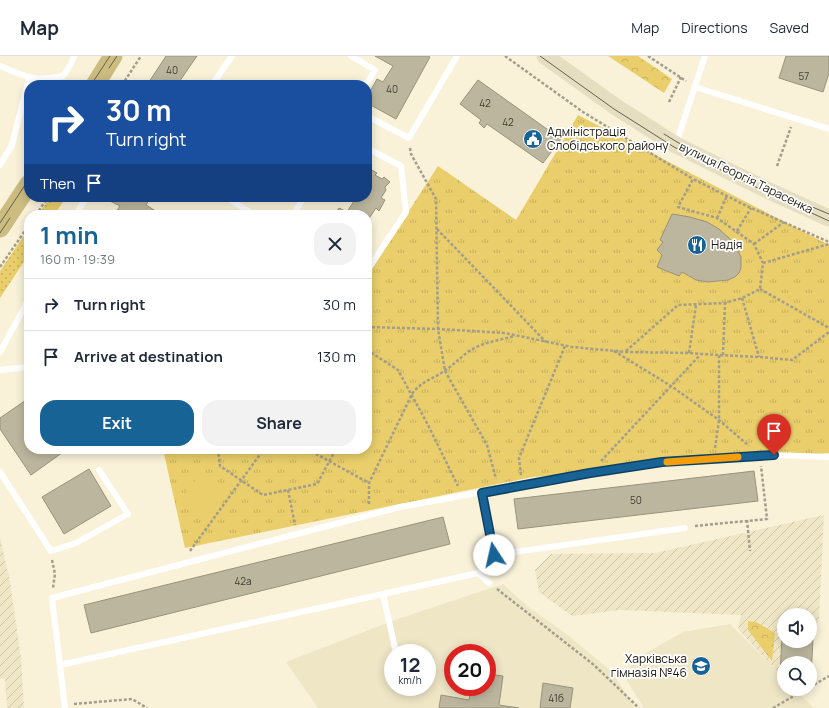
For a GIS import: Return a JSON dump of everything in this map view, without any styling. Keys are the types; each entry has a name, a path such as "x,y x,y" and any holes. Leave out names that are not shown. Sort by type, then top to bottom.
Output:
{"main road":[{"path":"98,80 113,56"},
{"name":"вулиця Георгія Тарасенка","path":"545,56 616,107 676,144 829,218"},
{"path":"0,228 24,192"}],"lane":[{"path":"0,66 29,78 50,79 63,76 71,64 74,56"},
{"path":"215,80 232,56"},
{"path":"351,56 375,70 369,80"},
{"path":"372,119 409,138 457,56"},
{"path":"676,144 705,56"},
{"path":"695,87 829,129"},
{"path":"0,165 12,145 24,98"},
{"path":"372,151 401,166 406,212 372,263"},
{"path":"234,202 246,210"},
{"path":"0,352 24,308"},
{"path":"0,370 24,368"},
{"path":"65,706 52,598 400,507 590,473 662,462 760,456 829,457"},
{"path":"0,472 51,551 76,543 128,514 99,470"},
{"path":"482,493 494,555"},
{"path":"60,665 478,573 494,555 685,528"},
{"path":"478,573 489,583"},
{"path":"384,594 394,644"}],"path":[{"path":"125,80 142,56"},
{"path":"505,56 583,112 693,179 751,208 829,243"},
{"path":"648,56 695,87"},
{"path":"669,102 681,77"},
{"path":"777,166 794,118"},
{"path":"409,138 411,154 436,199 438,329 445,371 487,444 499,490"},
{"path":"693,179 678,207 718,218 754,244 763,263 760,289"},
{"path":"718,218 727,196"},
{"path":"737,231 751,208"},
{"path":"754,244 784,222"},
{"path":"437,228 546,342"},
{"path":"0,268 24,232"},
{"path":"763,263 829,243"},
{"path":"626,352 678,305 726,303 742,298 760,289"},
{"path":"760,289 829,328"},
{"path":"742,298 759,357"},
{"path":"723,355 726,303"},
{"path":"689,353 696,305"},
{"path":"372,326 505,333 565,346 613,351 689,353 792,360 829,332"},
{"path":"369,515 369,483 412,394 417,387 445,371 456,360 471,349 489,342 517,336"},
{"path":"522,486 518,458 565,346"},
{"path":"613,351 671,386 719,420 760,456 766,518 685,528"},
{"path":"372,353 398,370 412,394 463,496"},
{"path":"590,473 701,354"},
{"path":"713,459 719,420 719,355"},
{"path":"219,454 220,466 263,495 317,484 333,454"},
{"path":"181,564 260,454"},
{"path":"316,454 369,483"},
{"path":"288,490 296,534"},
{"path":"747,520 750,551"},
{"path":"51,551 54,574 52,598"},
{"path":"489,583 594,665 639,708"},
{"path":"817,683 829,676"},
{"path":"773,708 794,696"},
{"path":"65,706 132,699 146,708"}],"shaded area":[{"path":"824,515 819,619 817,626 817,608 777,608 777,648 781,648 781,656 777,656 777,672 738,629 741,615 620,610 572,616 539,592 535,570 551,554 655,553"},
{"path":"0,538 10,581 21,659 24,708 7,708 5,679 0,679"},
{"path":"503,584 527,606 568,635 612,672 635,708 318,708 286,662 392,621"},
{"name":"Харківська гімназія №46","path":"730,624 777,671 777,696 802,696 814,708 644,708 623,674 639,657 683,632"}],"green space":[{"path":"608,56 638,56 672,79 664,93"},
{"path":"578,115 829,245 829,453 532,477 185,548 164,454 372,454 372,268 438,166 516,220"},
{"path":"47,202 63,202 57,210 41,210"},
{"path":"53,202 63,202 57,210 47,210"},
{"path":"24,235 24,262 0,298 0,271"},
{"path":"372,434 378,435 370,466 349,461 351,454 372,454"},
{"path":"203,470 230,491 210,517 183,497"},
{"path":"748,621 756,622 775,633 772,661 748,630"}],"building":[{"path":"166,56 197,56 180,80 150,80"},
{"path":"375,56 430,57 396,119 372,106 372,88 377,79 383,82 393,66"},
{"path":"786,56 829,56 829,73 823,92 779,78"},
{"path":"478,80 561,139 543,163 487,124 484,128 479,123 481,120 460,104"},
{"path":"372,170 377,173 375,175 382,179 384,177 390,182 385,187 386,190 381,198 385,200 379,211 376,208 372,214 372,210 348,210 353,202 372,202"},
{"path":"112,202 148,202 146,205 154,210 117,210 120,206"},
{"name":"Надія","path":"672,214 707,222 719,229 730,239 741,257 741,268 739,273 735,277 728,280 708,282 696,280 682,272 679,276 657,267 662,255 657,250 663,242 660,240"},
{"path":"24,401 24,454 60,454 31,475 0,429 0,418"},
{"path":"89,469 111,506 64,534 42,497"},
{"path":"754,471 758,501 518,529 514,499"},
{"path":"443,517 450,544 91,633 84,605"},
{"path":"781,648 813,648 812,656 781,656"},
{"path":"496,675 503,676 499,705 519,708 439,708 441,695 469,700 470,696 496,696"},
{"path":"543,683 573,688 570,708 540,708"}],"tram line":[{"path":"94,80 110,56"},
{"path":"109,68 117,56"},
{"path":"540,56 614,109 674,147 829,221"},
{"path":"664,134 742,174"},
{"path":"0,223 24,187"},
{"path":"798,201 829,214"},
{"path":"0,233 10,218"}],"slow traffic":[{"path":"667,462 738,457"}],"place":[{"name":"Адміністрація Слобідського району","path":"533,139"},
{"name":"Надія","path":"697,245"},
{"name":"Харківська гімназія №46","path":"701,666"}],"route":[{"path":"494,555 482,493 590,473 662,462 774,455"}]}
